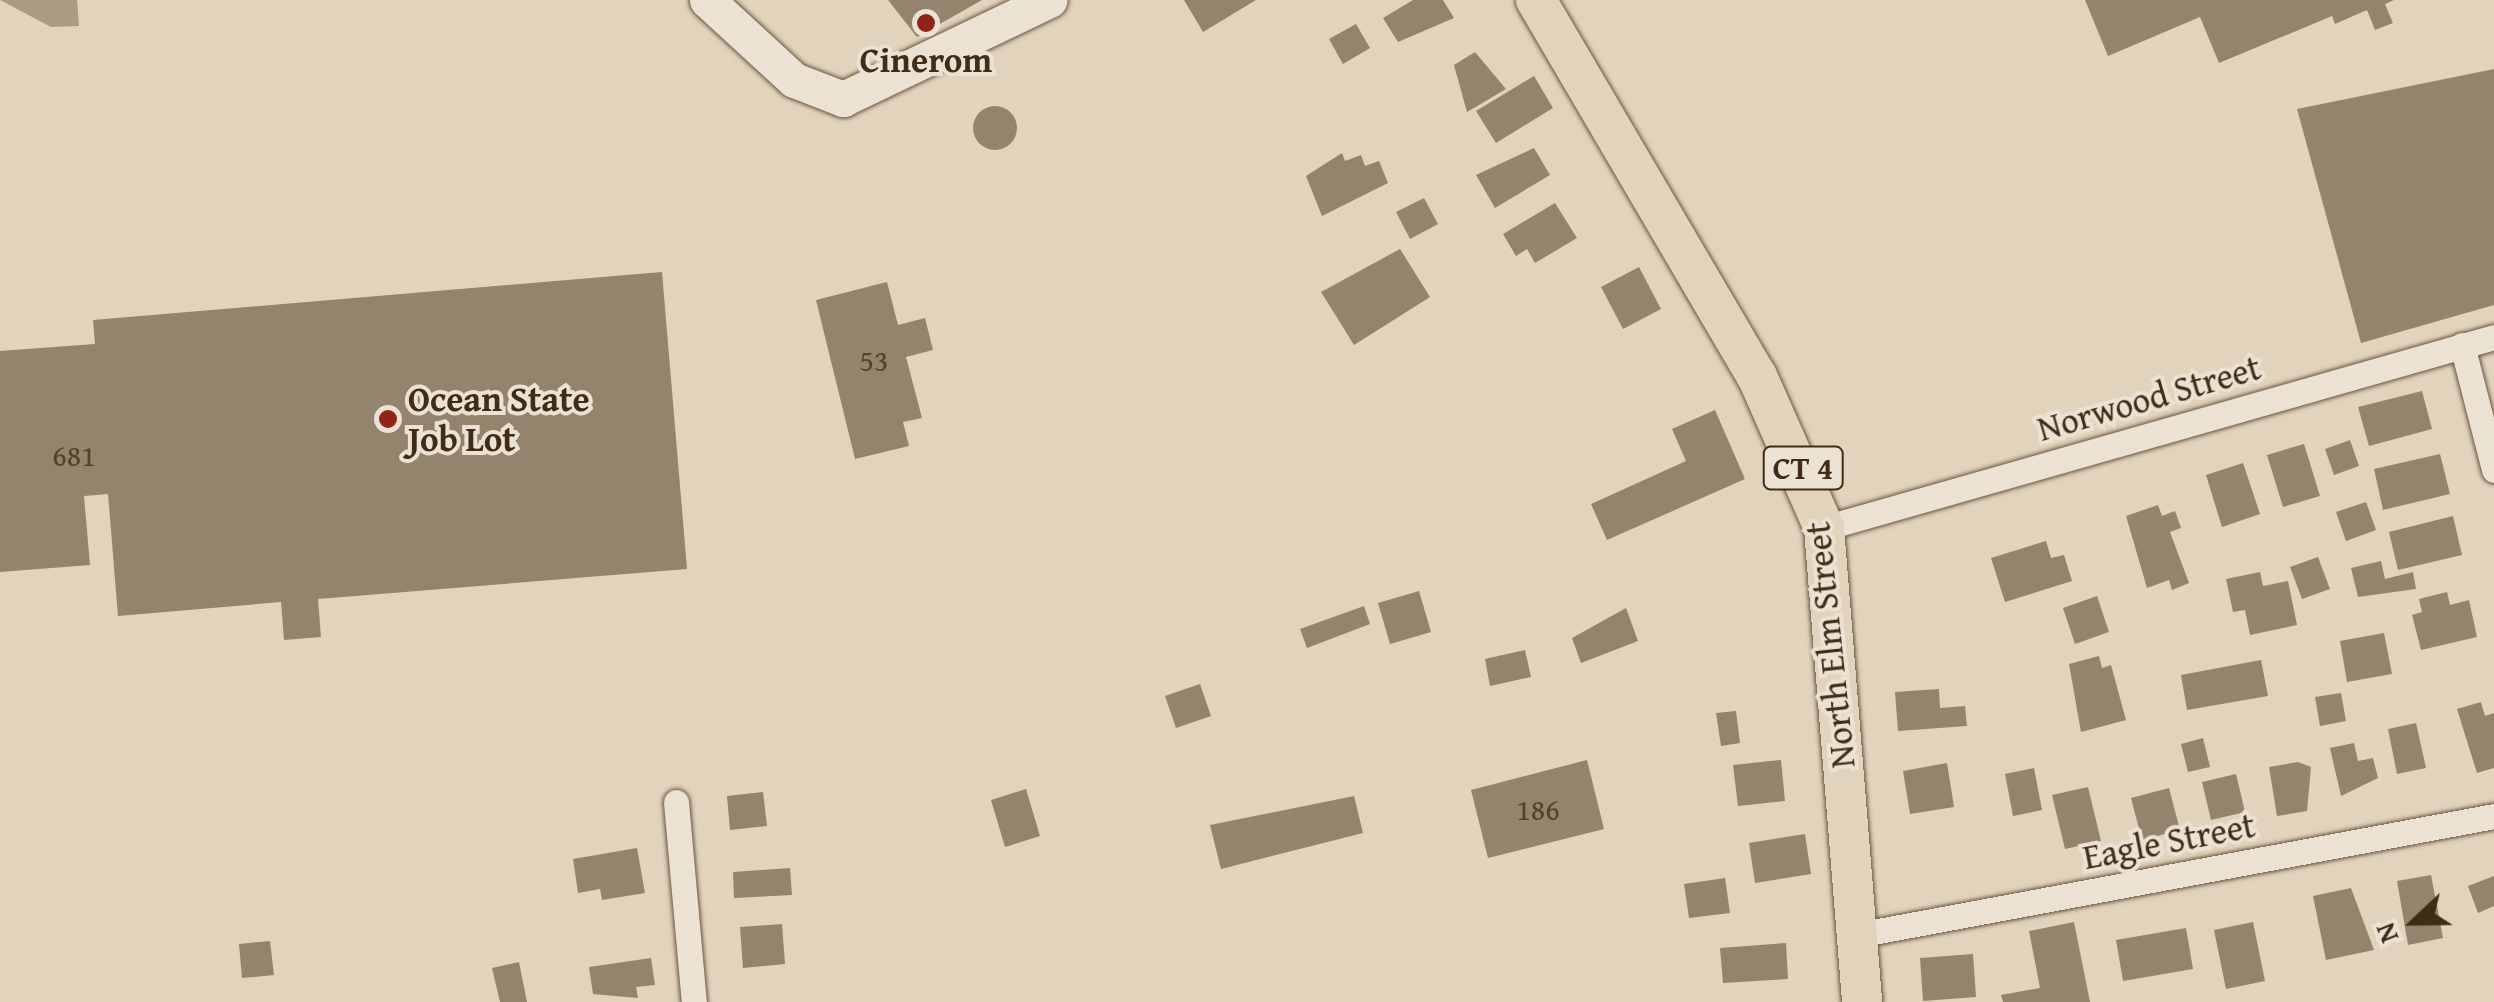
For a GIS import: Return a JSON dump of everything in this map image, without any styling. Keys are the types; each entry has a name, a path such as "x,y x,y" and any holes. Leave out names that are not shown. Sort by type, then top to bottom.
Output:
{"main road":[{"path":"706,0 772,63 832,98 879,90 1050,0"},
{"name":"North Elm Street","path":"1536,0 1758,376 1824,528 1862,1002"}],"street":[{"name":"Norwood Street","path":"1824,528 2494,337"},
{"path":"2462,345 2494,470"},
{"path":"676,802 694,1002"},
{"name":"Eagle Street","path":"1857,935 2494,816"}],"shaded area":[{"path":"0,0 77,0 79,26 51,27"}],"building":[{"name":"Cinerom","path":"888,0 982,0 917,37"},
{"path":"1184,0 1256,0 1203,32"},
{"path":"1413,0 1443,0 1454,18 1398,42 1383,18"},
{"path":"2085,0 2394,0 2385,4 2393,23 2375,30 2367,10 2335,24 2332,16 2219,63 2200,17 2108,56"},
{"path":"1356,24 1370,48 1343,64 1329,39"},
{"path":"1475,52 1506,89 1467,112 1454,65"},
{"path":"2494,69 2494,305 2361,343 2297,109"},
{"path":"1534,76 1553,108 1496,143 1476,111"},
{"path":"995,106 1011,112 1017,128 1011,144 995,150 979,144 973,128 979,112"},
{"path":"1534,148 1550,175 1495,208 1476,175"},
{"path":"1342,153 1345,161 1361,155 1365,166 1379,161 1388,183 1322,216 1306,176"},
{"path":"1424,198 1438,224 1410,239 1396,212"},
{"path":"1555,203 1577,238 1535,263 1527,249 1516,256 1503,234"},
{"path":"1400,249 1430,297 1354,345 1321,292"},
{"path":"1639,267 1661,309 1623,329 1601,287"},
{"name":"Ocean State Job Lot","path":"662,272 687,569 318,599 321,637 284,640 281,602 118,616 108,494 84,496 90,565 0,572 0,351 95,344 93,320"},
{"path":"887,282 898,325 925,318 933,350 906,357 922,418 903,422 909,446 855,459 816,300"},
{"path":"2422,391 2432,429 2369,446 2358,407"},
{"path":"1715,410 1745,479 1607,540 1591,504 1686,461 1672,429"},
{"path":"2350,440 2359,466 2334,475 2325,449"},
{"path":"2304,444 2320,496 2283,507 2267,455"},
{"path":"2440,454 2450,494 2383,510 2374,469"},
{"path":"2243,463 2260,514 2222,527 2206,475"},
{"path":"2366,502 2376,530 2346,541 2336,512"},
{"path":"2158,505 2162,516 2175,511 2181,528 2170,532 2189,583 2172,590 2169,580 2147,588 2126,516"},
{"path":"2453,516 2462,555 2398,570 2389,532"},
{"path":"2046,541 2051,558 2064,555 2072,581 2005,602 1991,558"},
{"path":"2318,557 2330,589 2302,599 2290,567"},
{"path":"2381,561 2385,579 2413,572 2416,589 2358,597 2351,568"},
{"path":"2260,572 2263,586 2288,581 2297,625 2250,635 2245,610 2233,612 2226,579"},
{"path":"1419,591 1431,632 1390,644 1378,603"},
{"path":"2447,592 2450,605 2469,600 2477,637 2421,650 2412,615 2422,612 2419,599"},
{"path":"2097,596 2109,632 2075,644 2063,608"},
{"path":"1364,606 1370,624 1307,648 1300,629"},
{"path":"1626,608 1638,641 1581,663 1572,638"},
{"path":"2384,633 2392,674 2347,682 2340,641"},
{"path":"1525,650 1531,677 1490,686 1485,659"},
{"path":"2099,656 2102,668 2111,665 2126,720 2081,732 2069,664"},
{"path":"2261,660 2268,696 2187,710 2181,675"},
{"path":"1200,684 1211,716 1176,728 1165,696"},
{"path":"1939,689 1940,708 1965,706 1967,726 1898,731 1895,692"},
{"path":"2341,693 2346,721 2320,726 2315,697"},
{"path":"2481,702 2485,716 2494,713 2494,768 2477,773 2457,709"},
{"path":"1736,711 1740,743 1721,746 1716,713"},
{"path":"2416,723 2426,768 2397,774 2388,729"},
{"path":"2203,738 2210,767 2188,772 2181,744"},
{"path":"2354,743 2358,761 2373,758 2378,778 2341,796 2330,748"},
{"path":"1587,760 1604,829 1488,858 1471,790"},
{"path":"1781,760 1785,801 1738,806 1733,765"},
{"path":"2298,762 2311,767 2307,811 2277,816 2269,767"},
{"path":"1947,763 1954,807 1910,814 1903,771"},
{"path":"2034,768 2042,810 2013,816 2005,774"},
{"path":"2236,774 2245,812 2211,820 2202,782"},
{"path":"2088,787 2101,841 2065,849 2052,795"},
{"path":"2169,788 2180,830 2142,840 2131,798"},
{"path":"1026,789 1040,836 1005,847 991,800"},
{"path":"763,792 767,826 730,830 727,796"},
{"path":"1354,796 1363,833 1221,869 1210,825"},
{"path":"1805,834 1811,874 1755,883 1749,843"},
{"path":"637,848 645,893 602,900 600,889 578,893 573,859"},
{"path":"790,868 792,895 734,898 733,872"},
{"path":"2431,875 2443,938 2408,945 2397,881"},
{"path":"2494,876 2494,906 2478,913 2468,886"},
{"path":"1725,878 1730,913 1689,918 1684,884"},
{"path":"2351,888 2374,950 2326,960 2313,896"},
{"path":"2074,922 2090,1002 2003,1002 2001,995 2040,988 2029,931"},
{"path":"2253,922 2265,981 2226,989 2214,930"},
{"path":"782,924 785,964 743,968 740,927"},
{"path":"2186,928 2193,969 2123,981 2116,940"},
{"path":"270,941 274,975 242,978 239,944"},
{"path":"1786,943 1788,979 1723,983 1720,948"},
{"path":"1973,954 1976,997 1923,1001 1920,958"},
{"path":"651,958 655,985 636,987 638,998 593,994 589,967"},
{"path":"519,962 527,1002 500,1002 492,968"}],"place":[{"name":"Cinerom","path":"926,23"},
{"name":"Ocean State Job Lot","path":"388,419"}]}
